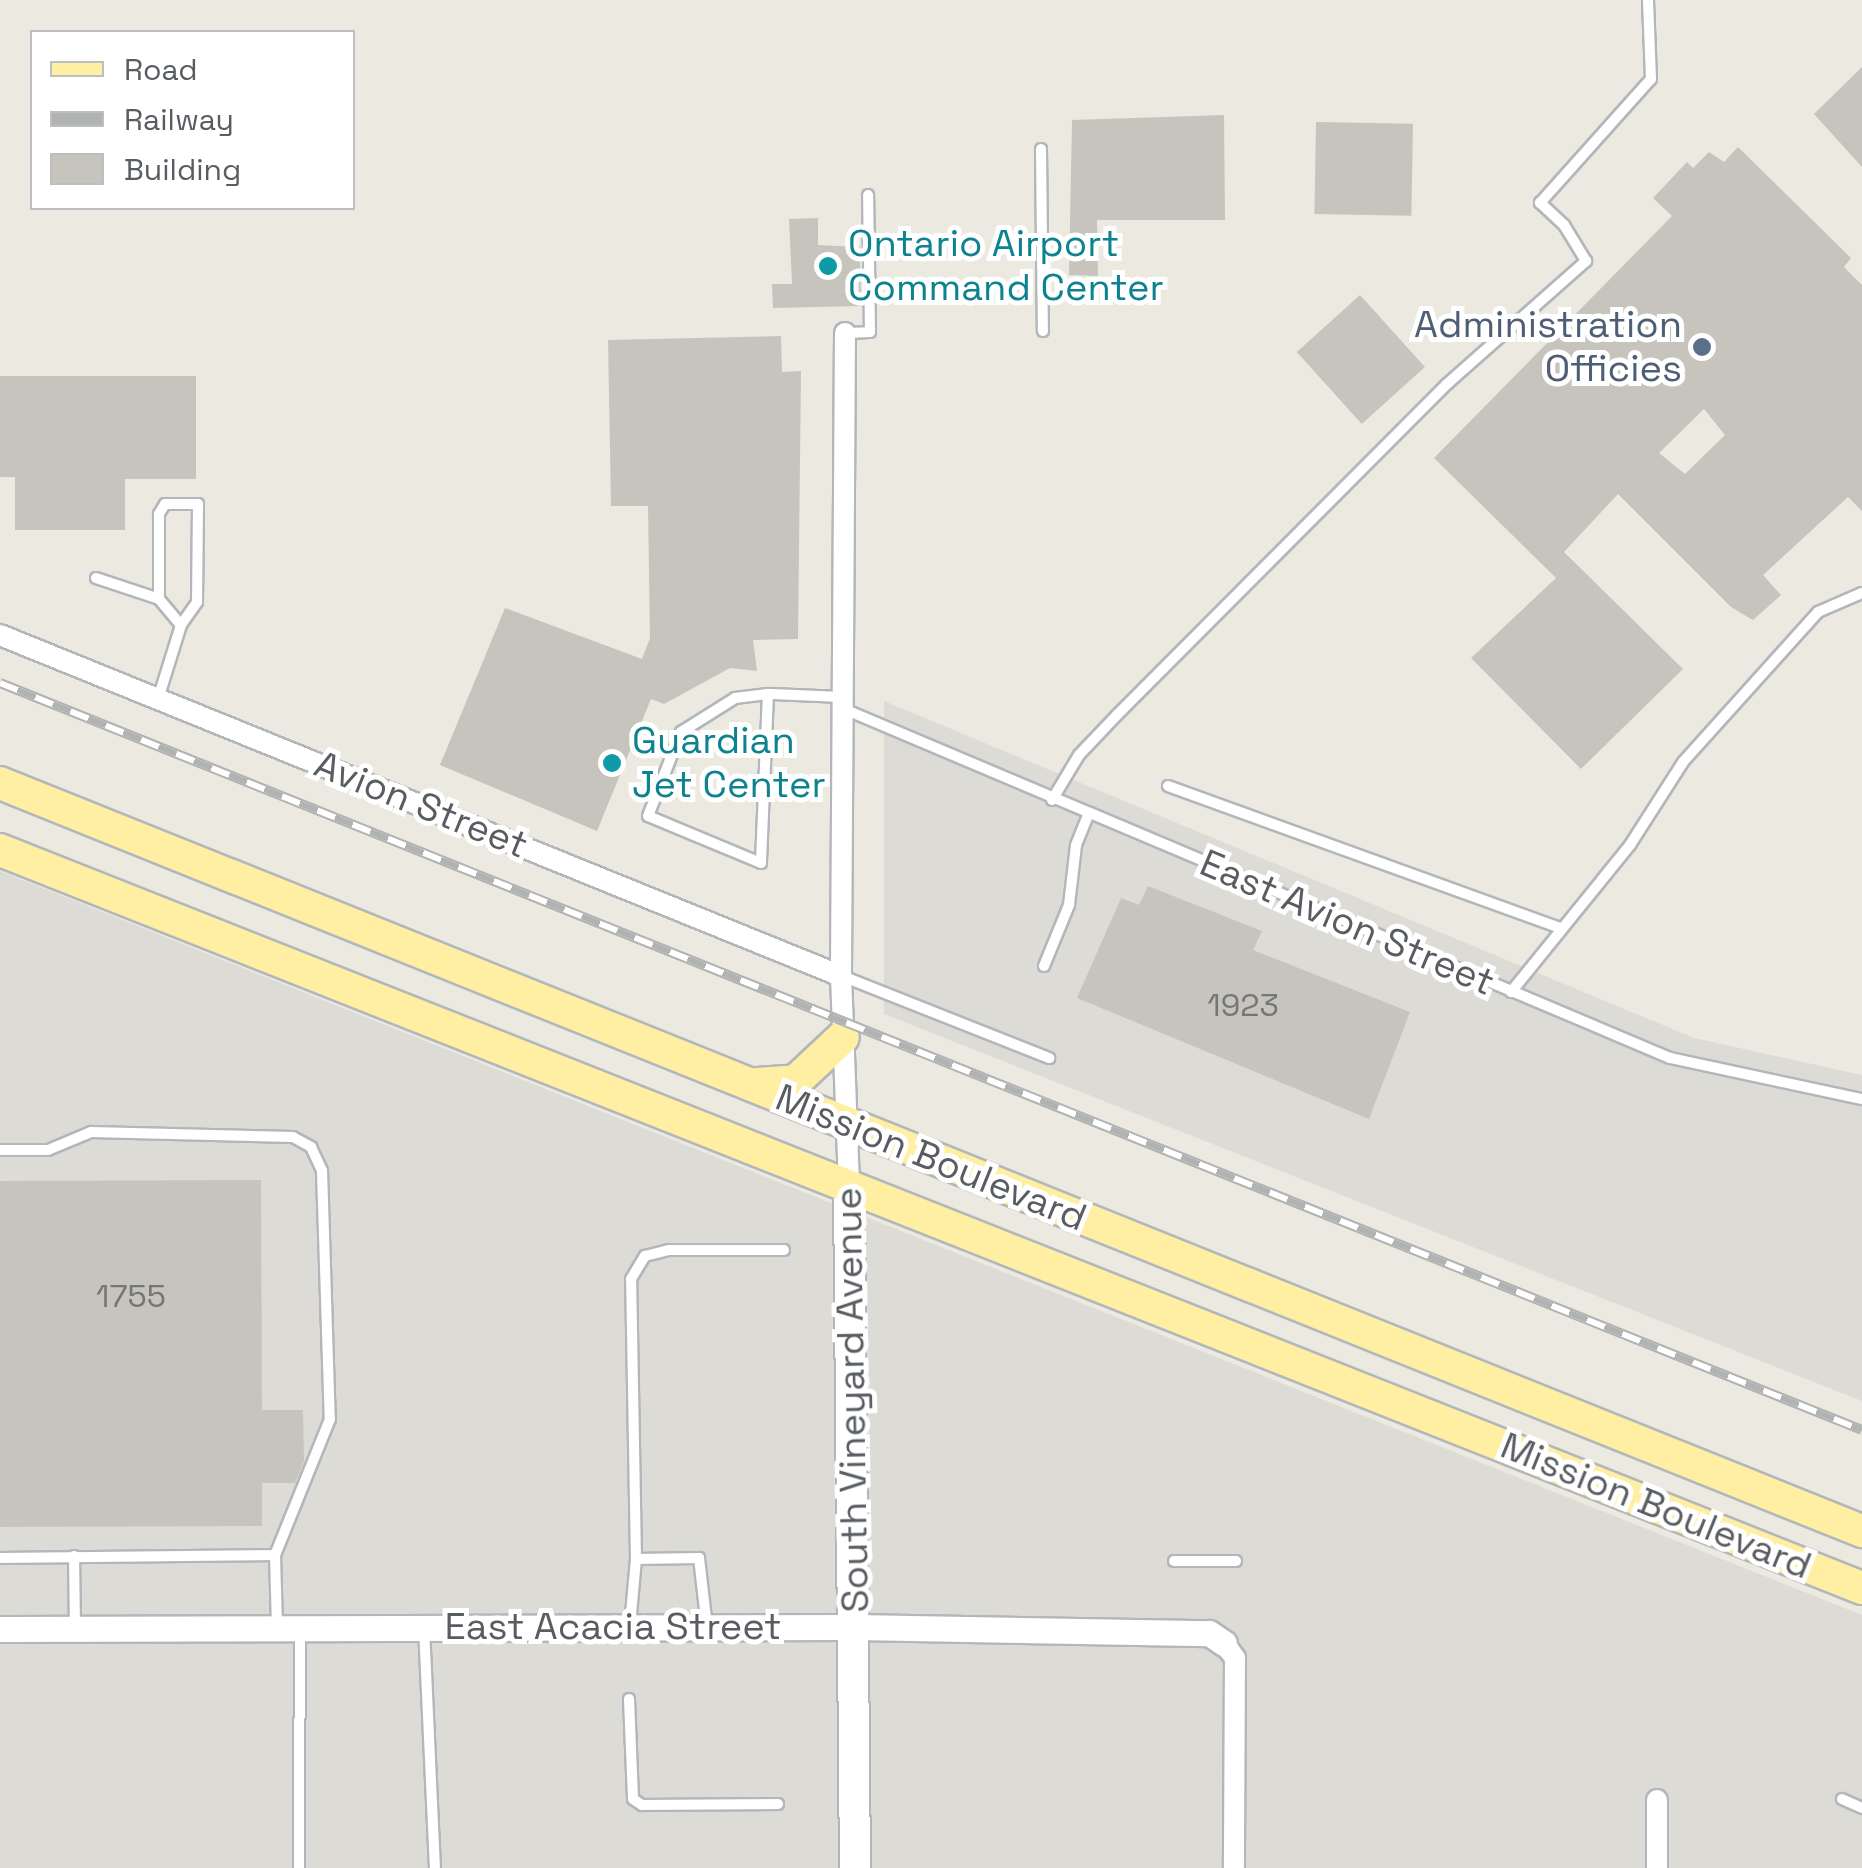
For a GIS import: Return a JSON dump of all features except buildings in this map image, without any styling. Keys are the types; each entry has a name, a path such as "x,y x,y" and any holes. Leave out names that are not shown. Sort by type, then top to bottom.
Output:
{"main road":[{"name":"Mission Boulevard","path":"0,783 1862,1531"},
{"name":"Mission Boulevard","path":"0,850 1862,1588"},
{"path":"752,1084 791,1084 843,1037"},
{"name":"South Vineyard Avenue","path":"849,1185 854,1868"}],"street":[{"name":"South Vineyard Avenue","path":"845,333 841,976 849,1185"},
{"name":"Avion Street","path":"0,635 841,976"},
{"name":"East Acacia Street","path":"0,1629 855,1628 1209,1633 1224,1642"},
{"path":"1224,1642 1235,1658 1234,1868"},
{"path":"1657,1800 1657,1868"}],"lane":[{"path":"1052,800 1078,755 1450,382 1586,262 1564,225 1540,203 1652,78 1648,0"},
{"path":"1042,148 1044,331"},
{"path":"845,333 870,332 868,195"},
{"path":"158,699 180,625 196,602 198,504 164,504 159,514 159,599"},
{"path":"96,578 159,599 180,625"},
{"path":"1511,992 1630,845 1683,762 1818,612 1862,593"},
{"path":"768,694 760,864 648,816 680,732 735,698 768,694 844,703"},
{"name":"East Avion Street","path":"844,703 1052,800 1670,1058 1862,1099"},
{"path":"1168,786 1562,929"},
{"path":"1044,966 1069,905 1076,844 1088,815"},
{"path":"841,976 1050,1058"},
{"path":"0,1150 48,1150 91,1132 292,1136 311,1147 322,1171 330,1419 275,1556 288,1627 299,1868"},
{"path":"630,1626 636,1559 631,1278 645,1256 669,1250 784,1250"},
{"path":"74,1556 75,1628"},
{"path":"0,1558 275,1556"},
{"path":"636,1559 698,1558 707,1627"},
{"path":"1174,1560 1236,1561"},
{"path":"424,1626 435,1868"},
{"path":"630,1699 633,1799 642,1805 781,1802"},
{"path":"1842,1799 1862,1808"}],"shaded area":[{"path":"884,701 1694,1038 1862,1075 1862,1401 884,1014"},
{"path":"0,871 1862,1615 1862,1868 0,1868"}],"railway":[{"path":"0,683 1862,1430"}],"place":[{"name":"Ontario Airport Command Center","path":"828,266"},
{"name":"Administration Officies","path":"1702,347"},
{"name":"Guardian Jet Center","path":"612,763"}]}
